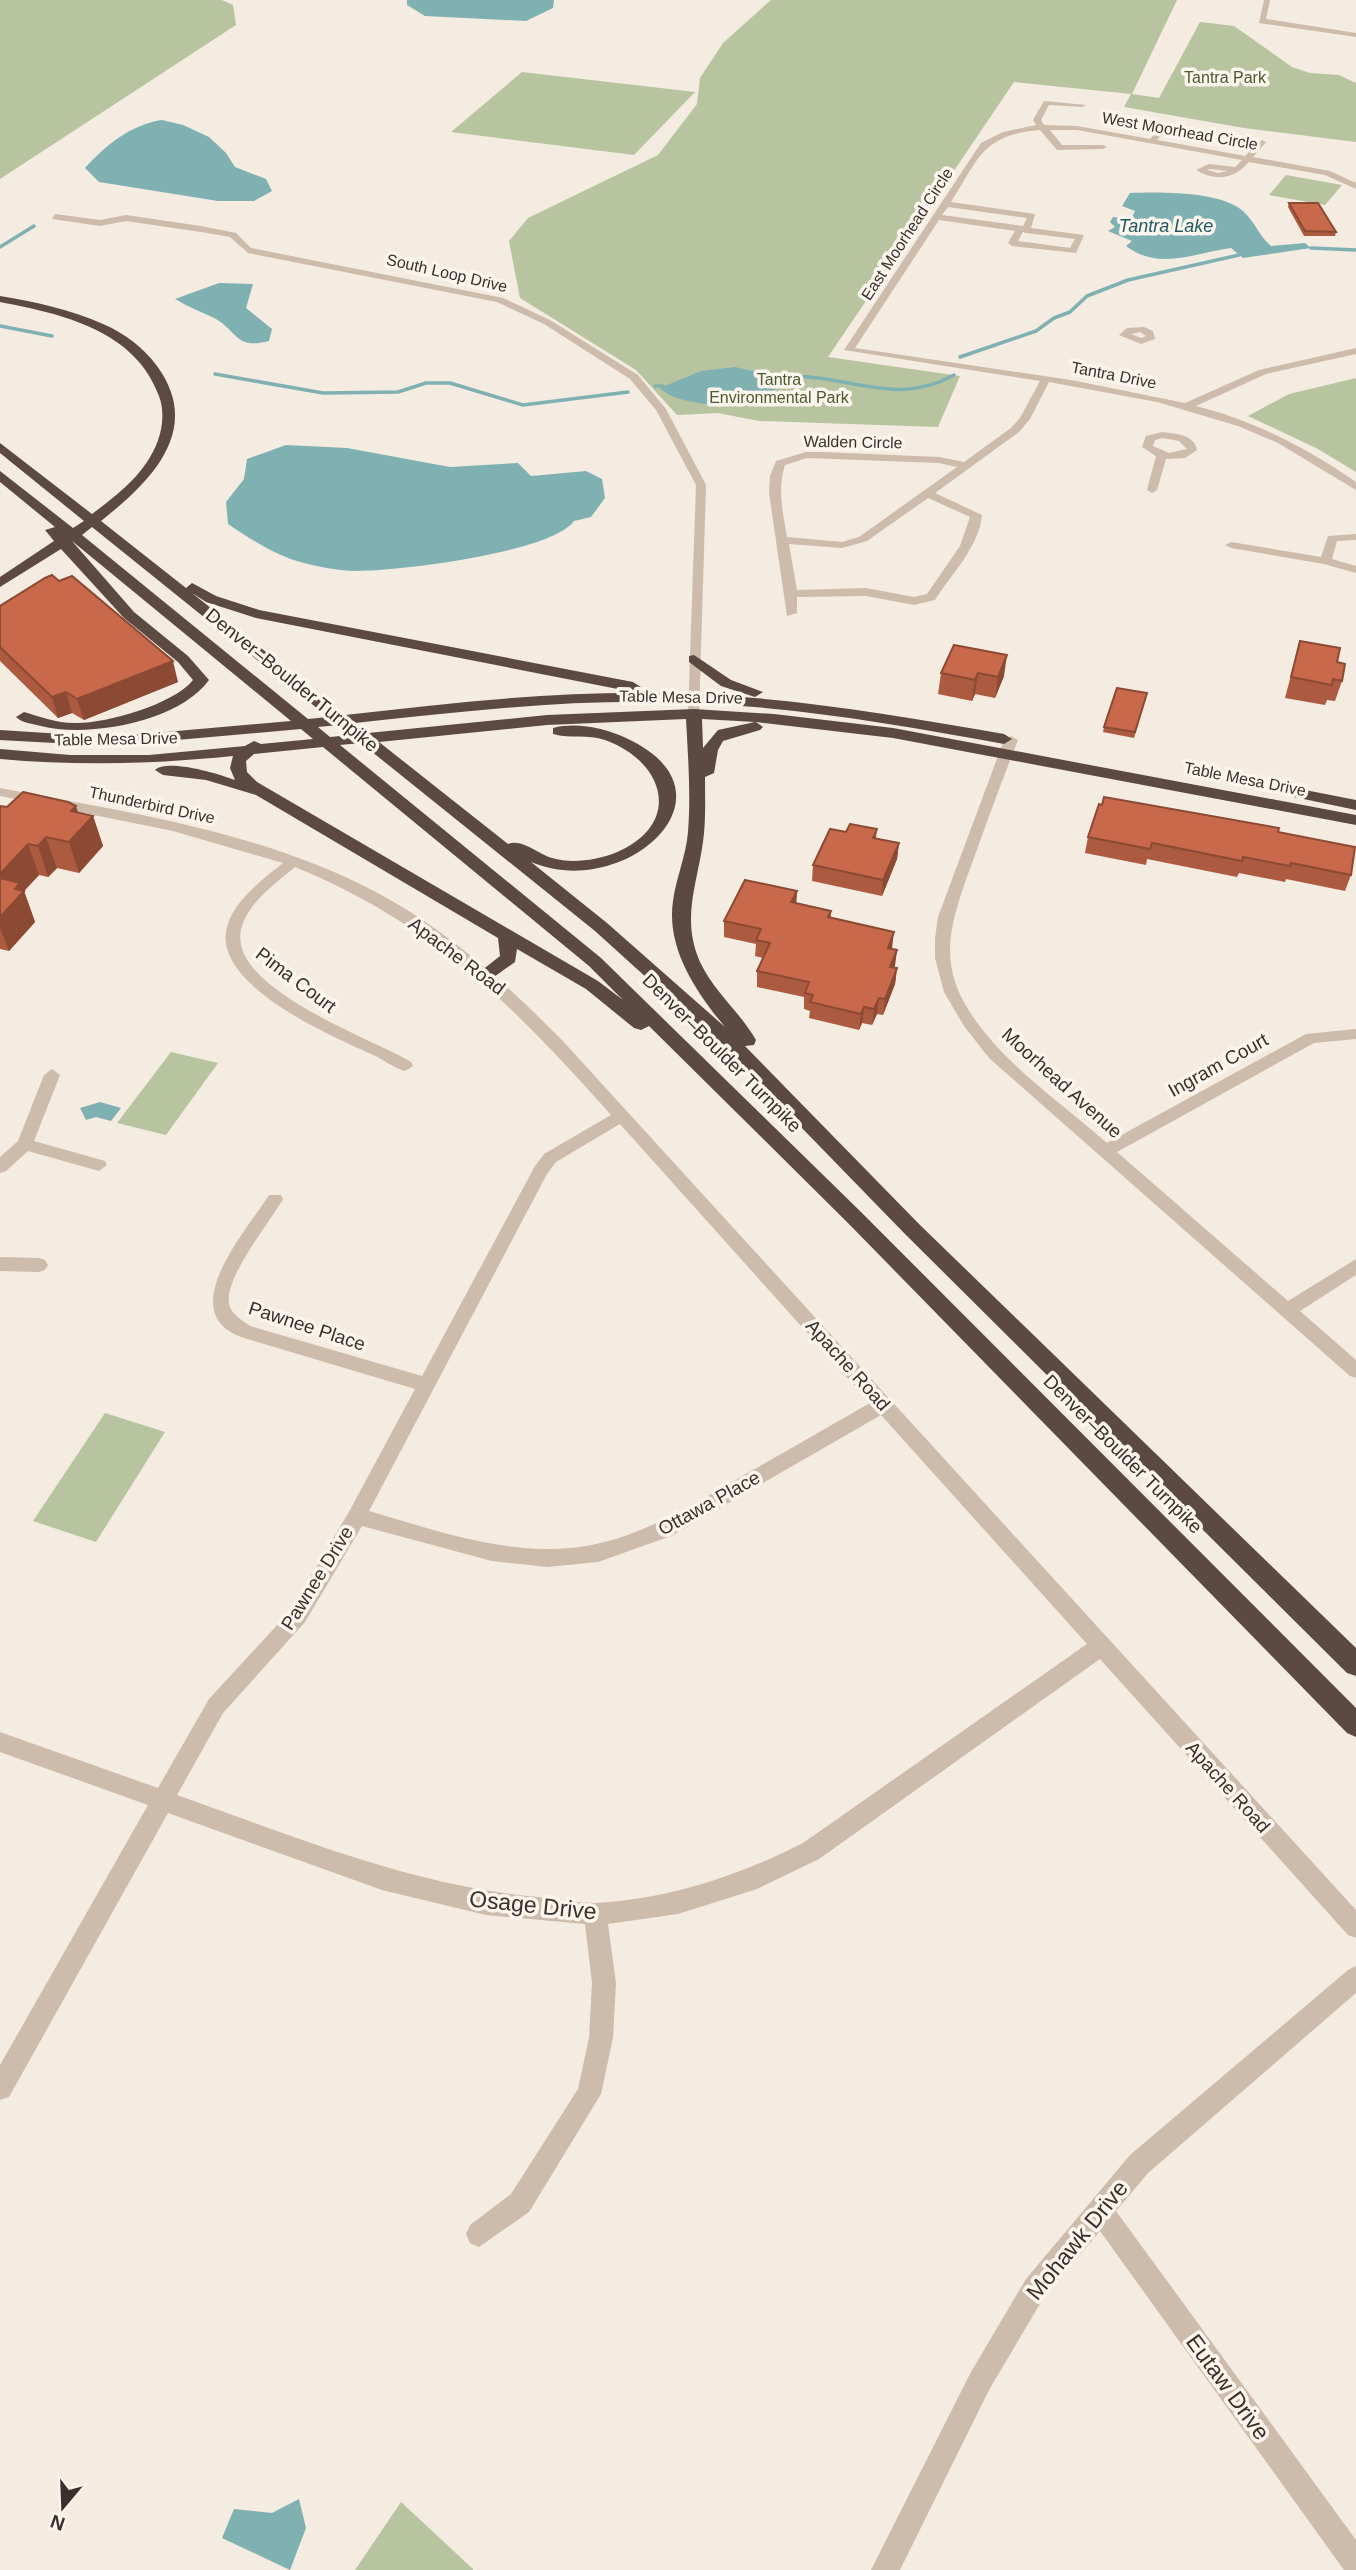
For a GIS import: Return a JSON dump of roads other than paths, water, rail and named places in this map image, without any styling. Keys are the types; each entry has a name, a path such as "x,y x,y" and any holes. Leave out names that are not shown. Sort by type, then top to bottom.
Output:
{"highway":[{"path":"0,299 64,313 101,328 131,346 152,367 167,399 169,425 156,458 125,493 0,583"},
{"name":"Denver–Boulder Turnpike","path":"0,447 601,927 776,1086 922,1238 1356,1665"},
{"name":"Denver–Boulder Turnpike","path":"0,475 553,928 628,993 1356,1725"},
{"path":"15,487 114,600 183,659 201,680 190,692 113,723 79,728 24,717 56,741"},
{"path":"127,548 211,599 256,614 602,682 693,697"},
{"path":"694,659 726,683 799,713"},
{"name":"Table Mesa Drive","path":"0,735 56,741 139,741 489,705 582,699 693,697 799,713 893,733 1008,747 1356,804"},
{"path":"407,730 489,705"},
{"path":"696,794 706,776 708,749 717,736 799,713"},
{"name":"Table Mesa Drive","path":"0,754 29,758 149,761 407,730 433,731 585,716 799,713"},
{"path":"694,715 696,834 681,906 681,929 698,975 713,1001 754,1047 776,1086"},
{"path":"433,731 477,736 557,731 594,732 640,752 663,773 667,782 669,798 661,823 641,846 612,860 584,866 549,863 482,831"},
{"name":"Table Mesa Drive","path":"1008,747 1356,820"},
{"path":"246,751 238,760 240,776 265,795 592,985 679,1057 713,1077"},
{"path":"29,758 80,771 197,773 265,795"},
{"path":"485,975 509,958 507,937"}],"street":[{"path":"1267,0 1260,18 1273,23 1356,35"},
{"path":"1083,105 1047,103 1037,120 1060,148 1103,147"},
{"path":"1152,141 1167,125"},
{"name":"West Moorhead Circle","path":"995,138 1021,130 1077,128 1349,177 1356,186"},
{"name":"East Moorhead Circle","path":"849,350 985,145 995,138"},
{"path":"1237,170 1262,142"},
{"path":"936,218 1023,229 1081,237 1073,251 1012,243 1023,229 1032,216 945,204"},
{"name":"South Loop Drive","path":"55,217 100,223 126,218 201,229 233,235 248,250 500,300 547,322 634,377 661,409 701,485 694,715"},
{"path":"1141,330 1147,316"},
{"name":"Tantra Drive","path":"849,350 1106,388 1183,421 1232,419 1322,462 1356,487"},
{"path":"1183,421 1191,443 1190,452 1176,456 1162,455 1147,447 1147,440 1263,372 1356,351"},
{"path":"784,540 857,543 1020,425 1046,379"},
{"name":"Walden Circle","path":"791,613 794,594 773,482 780,463 806,455 822,454 939,460 964,465"},
{"path":"1152,490 1162,455"},
{"path":"794,594 866,592 914,601 931,597 948,569 965,550 977,523 976,515 966,508 928,494"},
{"path":"1326,561 1332,538 1356,537"},
{"path":"1231,545 1326,561 1356,570"},
{"name":"Moorhead Avenue","path":"1008,747 945,917 941,962 951,993 965,1018 995,1054 1356,1371"},
{"name":"Thunderbird Drive","path":"0,792 183,829 233,841 294,861"},
{"name":"Apache Road","path":"294,861 342,881 400,912 459,953 556,1043 1356,1927"},
{"name":"Pima Court","path":"294,861 244,907 234,926 233,945 240,964 324,1027 356,1043 384,1051 405,1066"},
{"name":"Ingram Court","path":"1106,1151 1311,1038 1356,1034"},
{"path":"0,1167 25,1144 52,1075"},
{"name":"Pawnee Drive","path":"0,2088 216,1706 298,1616 357,1516 550,1158 620,1116"},
{"path":"25,1144 99,1165"},
{"name":"Pawnee Place","path":"275,1199 224,1282 220,1301 227,1319 244,1331 426,1385"},
{"path":"0,1264 39,1265"},
{"path":"1288,1310 1356,1266"},
{"name":"Ottawa Place","path":"357,1516 482,1551 521,1557 574,1557 600,1553 668,1529 884,1404"},
{"name":"Osage Drive","path":"0,1742 382,1879 486,1904 595,1914 678,1903 757,1878 811,1851 1100,1647"},
{"path":"479,2234 520,2203 589,2094 601,2038 604,1983 595,1914"},
{"name":"Mohawk Drive","path":"885,2570 980,2381 1035,2288 1139,2164 1356,1978"},
{"name":"Eutaw Drive","path":"1100,2210 1356,2563"}],"water":[{"path":"407,0 554,0 553,8 526,21 425,16 407,5"},
{"path":"162,120 183,125 209,137 226,153 235,167 266,179 272,191 254,201 218,201 99,182 85,168 119,137 139,126"},
{"name":"Tantra Lake","path":"1130,193 1190,194 1221,200 1244,212 1271,246 1305,243 1311,248 1243,258 1231,248 1177,258 1151,258 1126,246 1132,241 1108,231 1115,227 1110,222 1113,217 1131,219 1135,211 1122,206"},
{"path":"219,283 253,284 246,308 272,329 269,341 243,341 216,319 175,299"},
{"path":"735,367 784,378 764,403 753,404 694,402 680,399 660,388 701,371"},
{"path":"286,445 347,448 450,467 518,463 531,476 586,471 602,479 605,498 591,517 574,521 560,532 536,542 505,551 401,568 352,571 328,568 274,552 228,524 226,502 244,479 247,459"},
{"path":"100,1102 121,1108 111,1121 96,1117 86,1120 80,1108"},
{"path":"299,2499 306,2528 290,2570 222,2538 234,2509 272,2513"}],"waterway":[{"path":"0,247 34,226"},
{"path":"1311,248 1356,250"},
{"path":"960,357 1036,331 1054,318 1070,312 1087,296 1128,280 1239,255"},
{"path":"0,326 52,336"},
{"path":"215,374 323,393 398,392 426,383 450,383 523,405 628,392"},
{"path":"783,377 828,379 870,387 911,389 932,385 954,375"},
{"path":"655,386 663,386"}],"park label":[{"name":"Tantra Park","path":"1225,77"},
{"name":"Tantra Environmental Park","path":"779,388"}]}
